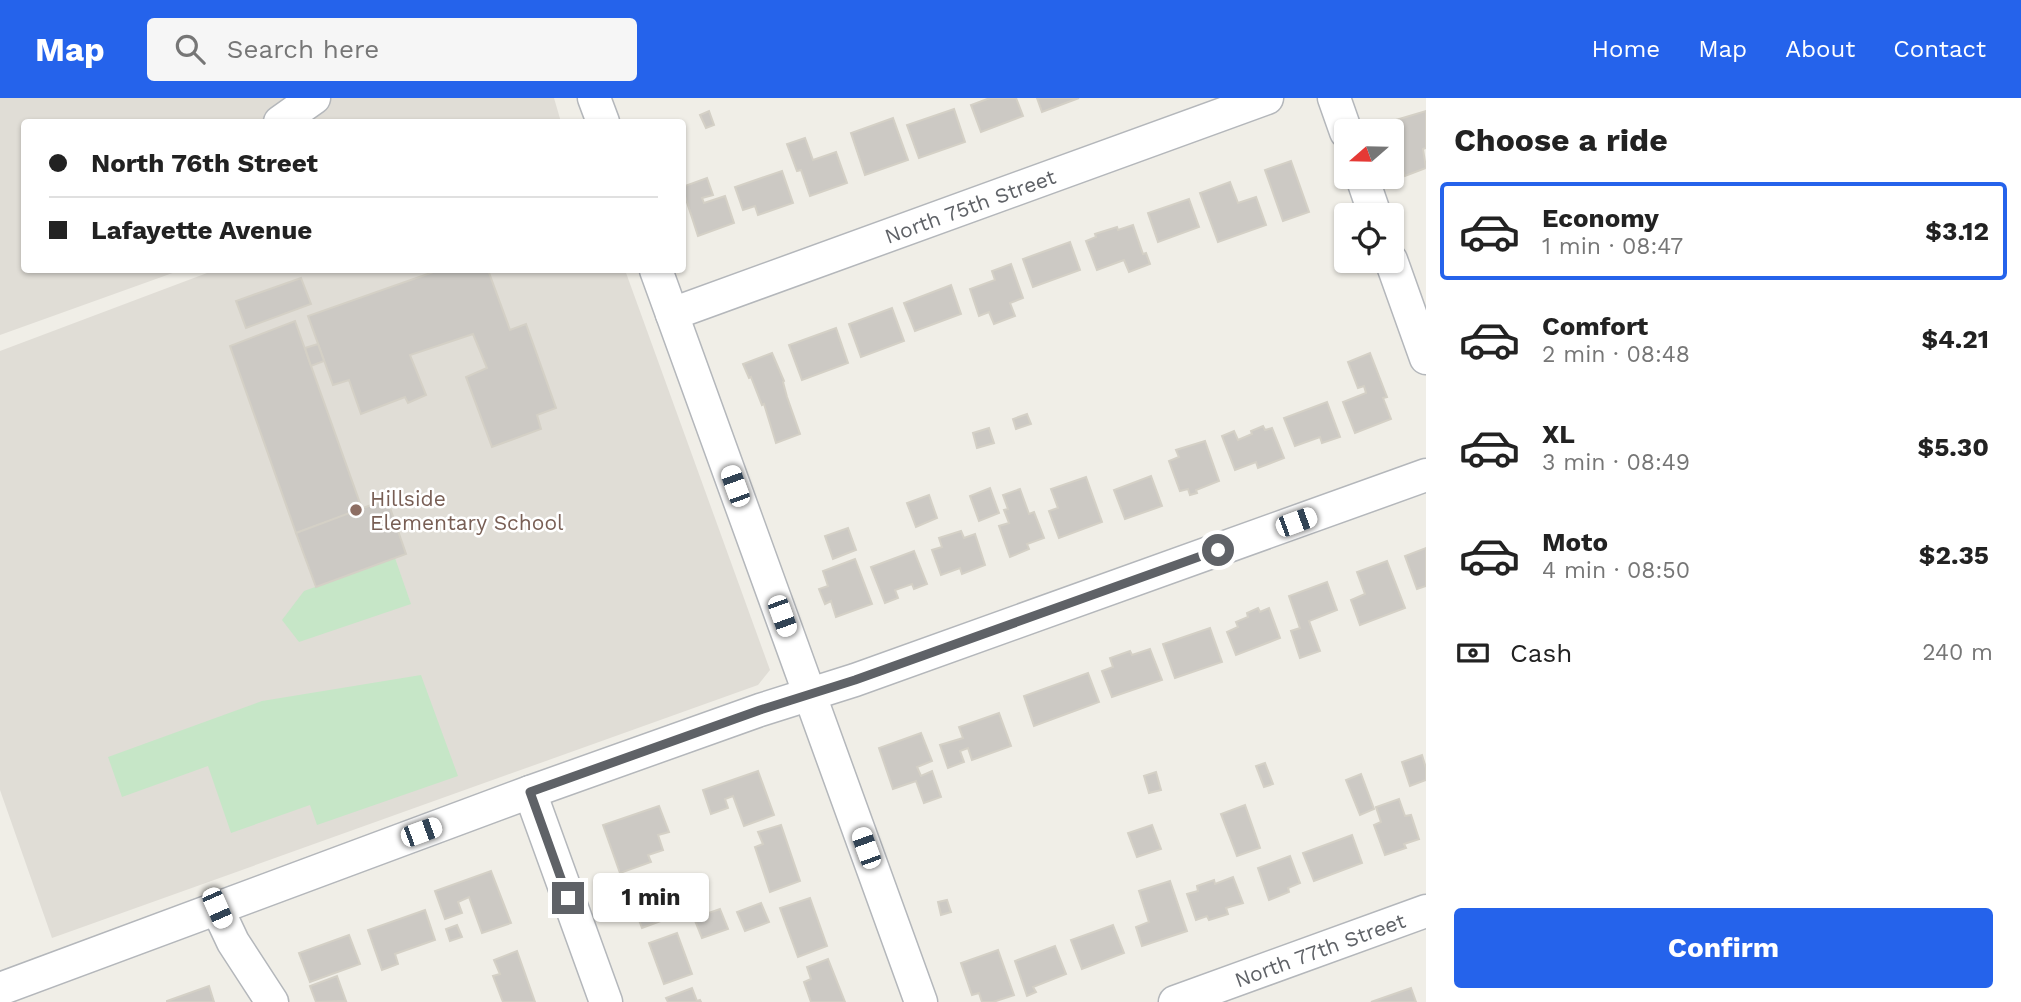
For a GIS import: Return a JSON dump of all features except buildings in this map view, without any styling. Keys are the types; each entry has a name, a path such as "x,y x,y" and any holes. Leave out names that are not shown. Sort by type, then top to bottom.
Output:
{"street":[{"path":"284,119 314,98"},
{"path":"594,98 602,119"},
{"name":"North 75th Street","path":"672,314 1267,98"},
{"path":"1334,98 1341,119"},
{"path":"657,273 921,1002"},
{"path":"1396,273 1426,358"},
{"path":"0,989 530,792 855,680 1426,475"},
{"path":"530,792 606,1002"},
{"path":"217,908 233,942 272,1002"},
{"name":"North 77th Street","path":"1175,1002 1426,911"}],"shaded area":[{"path":"0,98 554,98 560,119 21,119 21,273 173,273 0,335"},
{"name":"Hillside Elementary School","path":"207,273 626,273 770,670 758,685 52,938 0,790 0,351"}],"green space":[{"path":"395,558 411,604 299,642 282,620 304,591"},
{"path":"421,675 458,776 317,825 310,805 231,833 208,766 122,797 108,757 262,701"}],"place":[{"name":"Hillside Elementary School","path":"356,510"}],"route":[{"path":"568,898 530,792 760,710 855,680 1218,550"}]}
